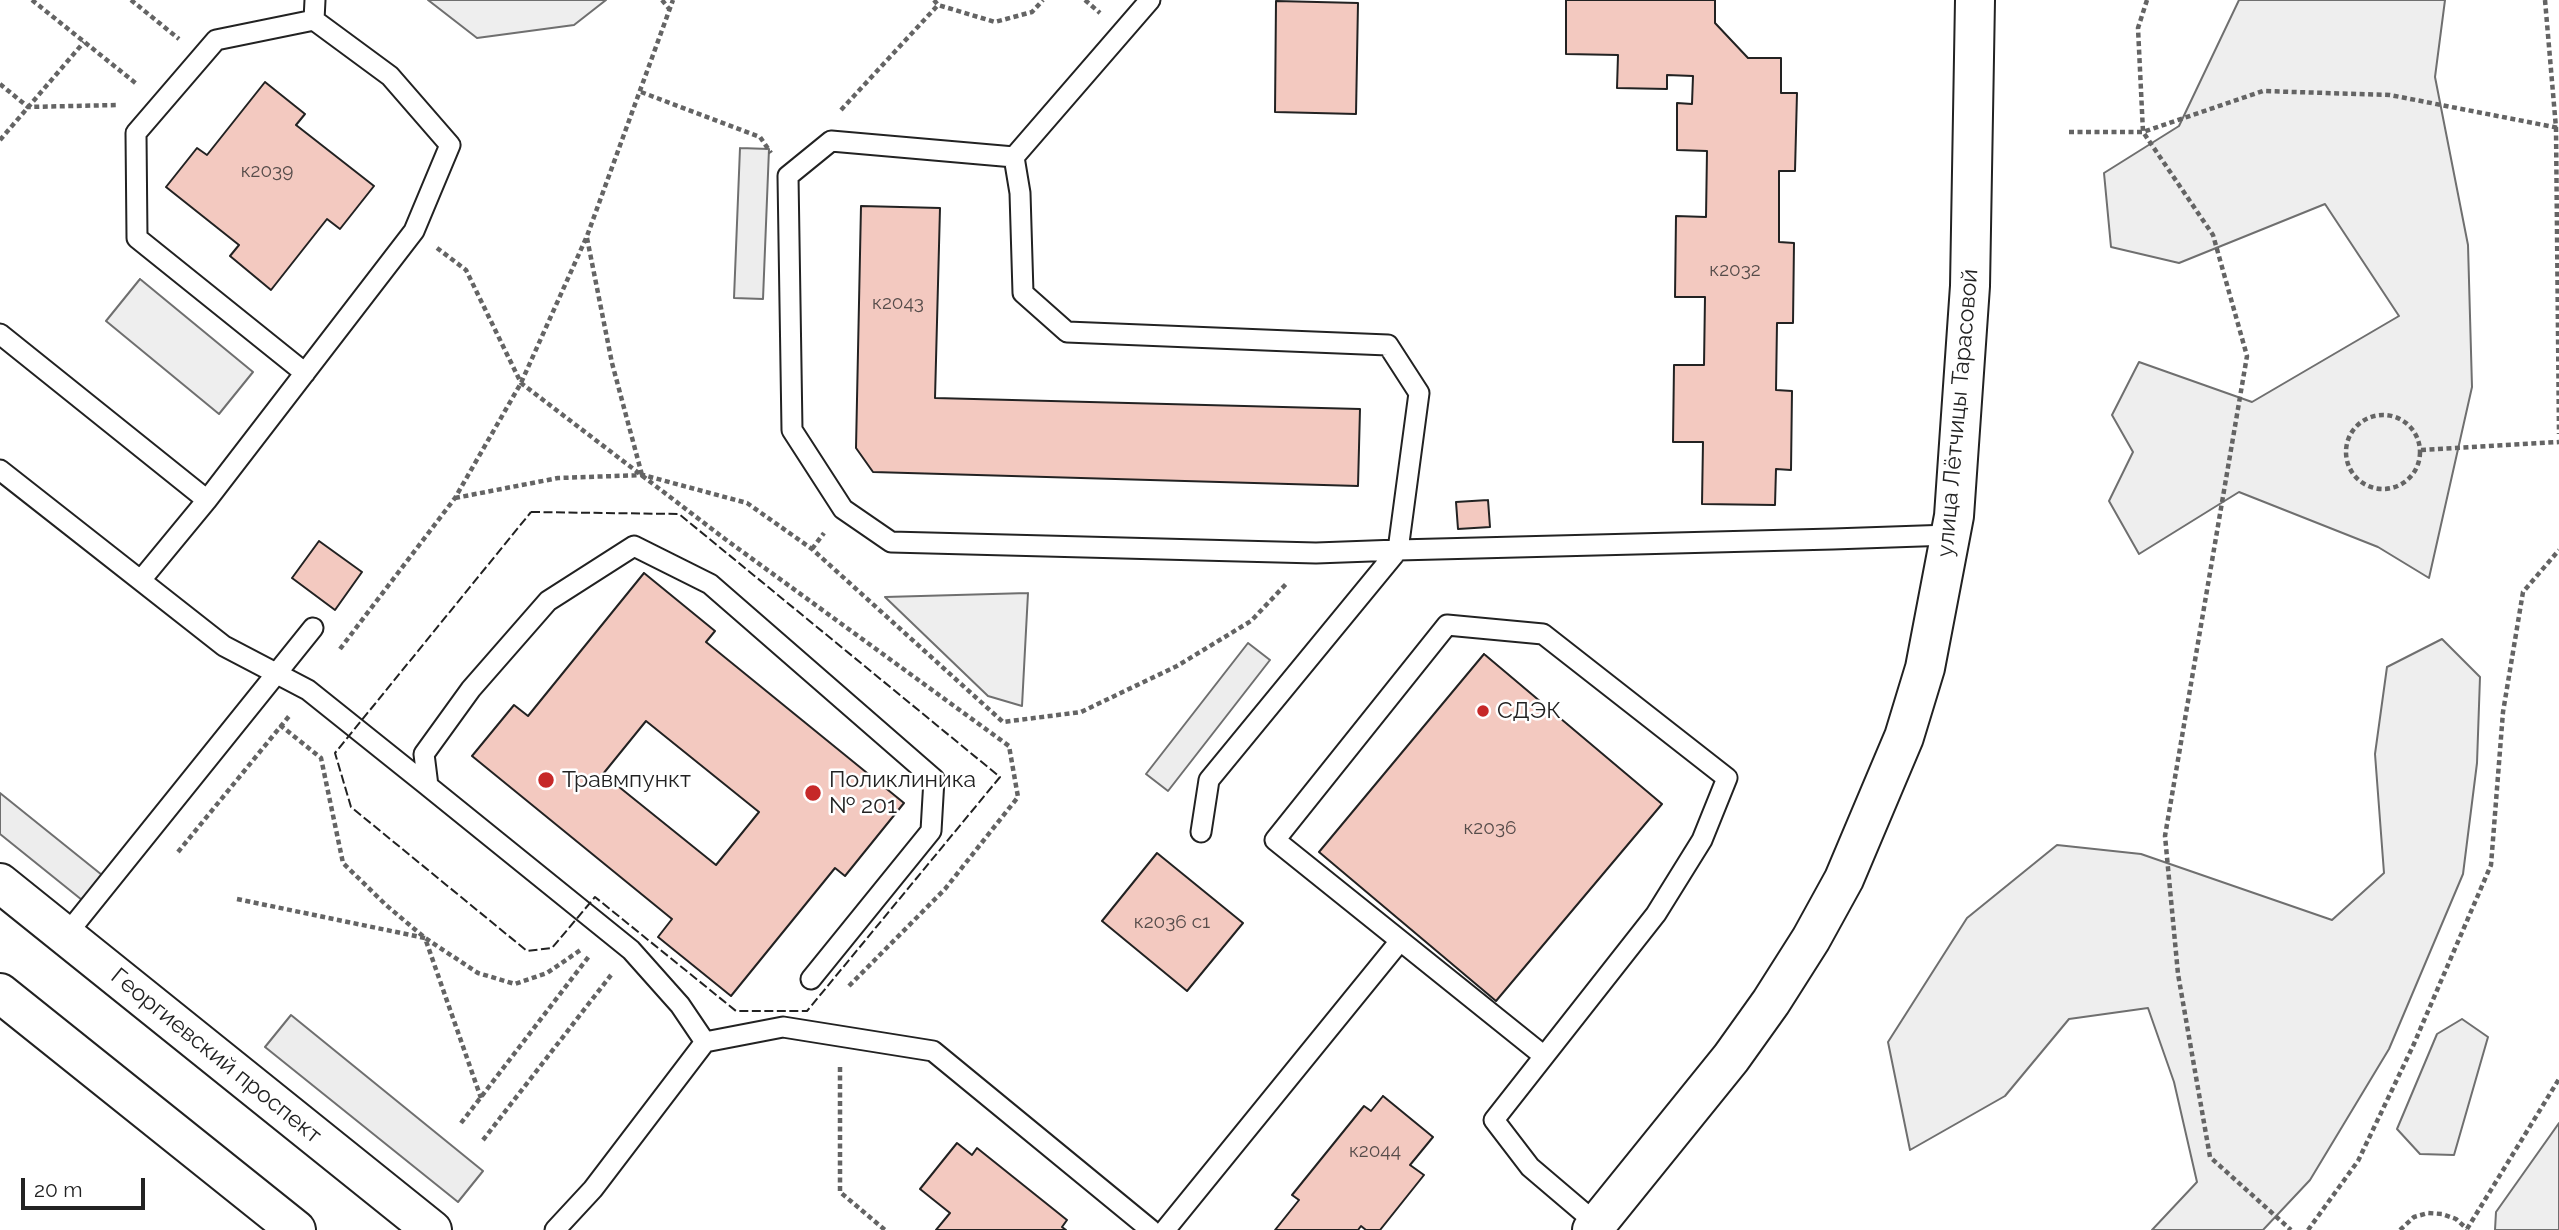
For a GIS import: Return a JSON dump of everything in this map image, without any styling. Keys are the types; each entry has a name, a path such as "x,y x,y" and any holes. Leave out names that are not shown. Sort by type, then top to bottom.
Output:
{"main road":[{"name":"улица Лётчицы Тарасовой","path":"1595,1227 1731,1058 1811,939 1844,878 1905,737 1925,668 1954,516 1970,286 1975,0"},
{"name":"Георгиевский проспект","path":"0,883 432,1230"},
{"path":"0,993 296,1230"}],"lane":[{"path":"1014,157 1150,0"},
{"path":"141,580 208,500 414,231 450,145 390,76 315,10 216,40 136,133 137,238 304,373"},
{"path":"1014,157 831,141 788,176 792,430 843,509 891,542 1316,552 1950,535"},
{"path":"1014,157 1020,193 1023,293 1067,332 1388,345 1419,393 1398,550 1209,780 1201,832"},
{"path":"0,334 208,500"},
{"path":"0,470 224,646 308,690 631,950 680,1005 705,1042"},
{"path":"428,786 425,754 471,689 548,601 634,546 710,584 934,779 931,831 811,979"},
{"path":"1544,1056 1275,839 1447,625 1543,634 1727,778 1702,840 1656,914 1494,1120 1530,1167 1595,1227"},
{"path":"66,935 313,628"},
{"path":"1165,1230 1401,941"},
{"path":"555,1230 593,1189 705,1042 783,1027 933,1051 1151,1230"}],"path":[{"path":"32,0 161,104"},
{"path":"131,0 201,57"},
{"path":"662,0 670,10"},
{"path":"178,852 282,725 455,498 521,383 587,236 673,0"},
{"path":"934,0 938,5 995,22 1032,12 1043,0"},
{"path":"2147,0 2138,28 2143,132 2213,235 2247,356 2165,836 2178,974 2210,1157 2291,1230"},
{"path":"2545,0 2558,128 2559,433"},
{"path":"831,141 824,127 938,5"},
{"path":"0,140 84,42"},
{"path":"0,84 28,107 161,104"},
{"path":"2069,132 2143,132 2263,91 2390,95 2558,128"},
{"path":"641,92 760,137 788,176"},
{"path":"587,236 612,363 643,475"},
{"path":"2380,414 2399,418 2414,431 2421,450 2417,469 2405,484 2386,491 2367,487 2351,474 2345,456 2348,436 2361,421 2380,414"},
{"path":"2421,450 2559,442"},
{"path":"455,498 558,478 643,475 747,503 812,548 1003,722 1081,712 1177,666 1251,621 1316,552"},
{"path":"2308,1230 2358,1161 2413,1046 2491,865 2503,712 2523,592 2559,550"},
{"path":"248,709 282,725 321,758 342,863 425,938 478,973 515,984 547,973 608,932"},
{"path":"237,899 425,938"},
{"path":"425,938 481,1098"},
{"path":"461,1123 569,982"},
{"path":"483,1140 590,1001"},
{"path":"839,1036 840,1192 885,1230"},
{"path":"2400,1230 2414,1217 2428,1213 2456,1219 2467,1229 2559,1079"}],"shaded area":[{"path":"428,0 606,0 574,25 477,38"},
{"path":"2239,0 2445,0 2435,77 2468,245 2472,387 2429,578 2378,547 2239,492 2139,554 2109,501 2133,452 2112,415 2139,362 2252,402 2399,316 2325,204 2179,263 2111,247 2104,173 2179,126"},
{"path":"740,148 769,149 763,299 734,298"},
{"path":"140,279 253,372 219,414 106,321"},
{"path":"1028,593 1022,706 988,696 885,597"},
{"path":"2442,639 2480,677 2477,763 2463,874 2389,1049 2310,1180 2263,1230 2152,1230 2197,1182 2174,1082 2148,1008 2069,1019 2005,1096 1910,1150 1888,1042 1967,918 2057,845 2141,854 2332,920 2384,873 2375,754 2387,667"},
{"path":"1248,643 1270,660 1168,791 1146,774"},
{"path":"0,793 102,875 82,900 0,834"},
{"path":"291,1015 483,1171 458,1202 265,1047"},
{"path":"2462,1019 2488,1037 2454,1155 2420,1154 2397,1129 2437,1034"},
{"path":"2559,1123 2559,1230 2495,1230 2496,1212"}],"building":[{"path":"1566,0 1715,0 1715,23 1748,58 1781,58 1781,93 1797,93 1795,171 1779,171 1779,242 1794,243 1793,323 1777,323 1776,390 1792,391 1791,470 1776,469 1775,505 1702,504 1703,442 1673,442 1674,365 1704,365 1705,297 1675,297 1676,216 1706,217 1707,151 1677,150 1677,103 1692,104 1693,76 1667,75 1667,89 1617,88 1618,55 1566,54"},
{"path":"1276,1 1358,3 1356,114 1275,112"},
{"path":"265,82 305,114 296,125 374,186 340,229 327,219 271,290 230,256 239,245 166,187 197,148 207,155"},
{"path":"861,206 940,208 935,398 1360,409 1358,486 873,472 856,448"},
{"path":"1488,500 1490,527 1458,529 1456,502"},
{"path":"319,541 362,572 335,610 292,578"},
{"name":"Поликлиника № 201","path":"644,573 715,631 706,642 904,803 845,876 835,868 731,996 658,937 672,919 472,756 514,705 528,716","holes":["646,721 759,812 716,865 603,774"]},
{"path":"1484,654 1662,804 1496,1001 1319,852"},
{"path":"1157,853 1243,923 1187,991 1102,921"},
{"path":"1383,1096 1433,1137 1410,1165 1424,1175 1380,1230 1366,1230 1361,1226 1358,1230 1275,1230 1299,1200 1292,1195 1364,1106 1371,1111"},
{"path":"957,1143 972,1155 977,1148 1067,1220 1062,1227 1066,1230 936,1230 950,1213 920,1189"}],"fence":[{"path":"531,512 679,514 1000,777 807,1011 736,1011 595,897 552,948 527,951 351,807 335,753 531,512"}],"place":[{"name":"СДЭК","path":"1483,711"},
{"name":"Травмпункт","path":"546,780"},
{"name":"Поликлиника № 201","path":"813,793"}]}
